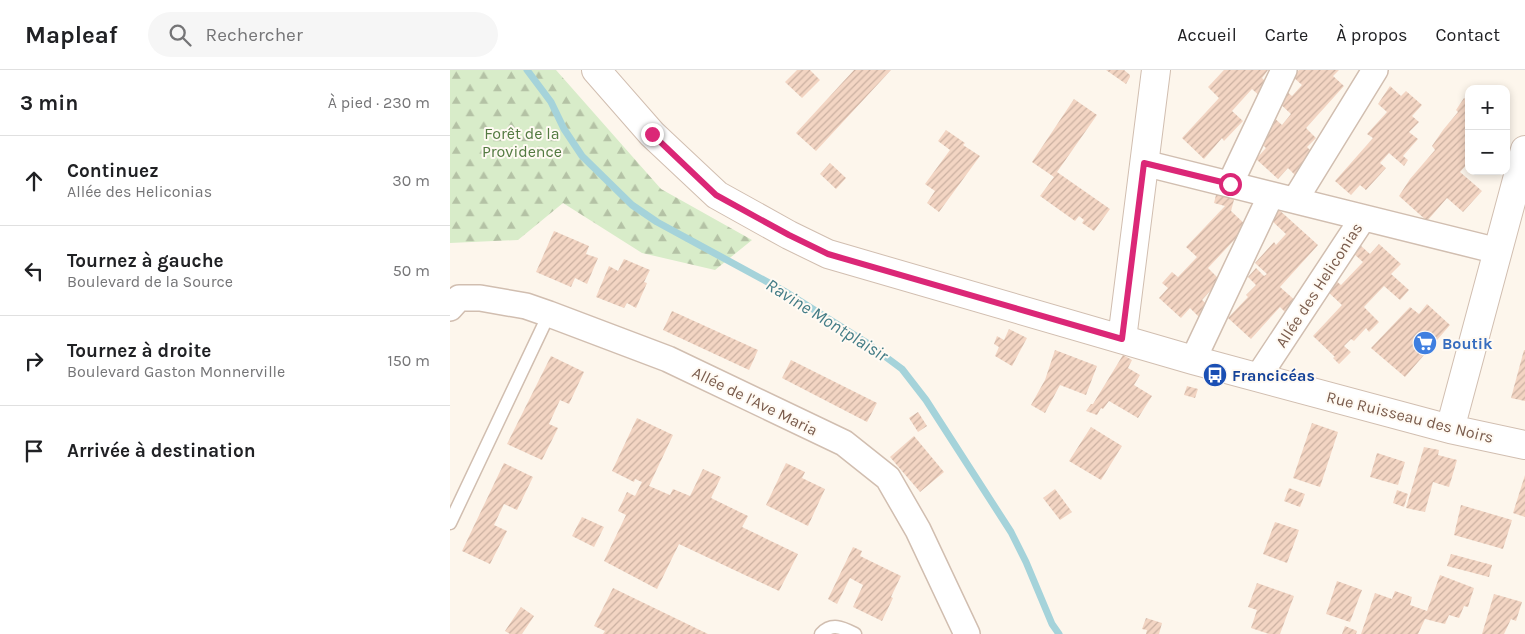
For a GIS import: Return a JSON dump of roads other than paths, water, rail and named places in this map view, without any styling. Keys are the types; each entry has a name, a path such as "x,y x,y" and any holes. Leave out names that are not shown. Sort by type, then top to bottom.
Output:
{"street":[{"name":"Rue Ruisseau des Noirs","path":"596,70 652,134 716,195 828,254 1193,360 1450,429 1525,445"},
{"path":"1122,339 1156,70"},
{"path":"1230,184 1284,70"},
{"path":"1193,360 1283,197 1375,70"},
{"path":"1450,429 1525,150"},
{"name":"Allée des Heliconias","path":"1144,163 1498,251"},
{"name":"Allée des Heliconias","path":"1258,377 1363,218"},
{"name":"Allée de l'Ave Maria","path":"450,308 459,298 480,298 526,306 668,359 844,443 888,478 918,530 967,634"}],"lane":[{"path":"450,522 549,314"},
{"path":"821,634 825,630 840,627 855,634"}],"waterway":[{"name":"Ravine Montplaisir","path":"527,70 551,102 564,129 582,156 632,205 657,222 784,291 867,343 902,369 926,400 1011,532 1052,624 1059,634"}],"place":[{"name":"Boutik","path":"1425,343"},
{"name":"Francicéas","path":"1215,375"}],"park label":[{"name":"Forêt de la Providence","path":"522,142"}]}
